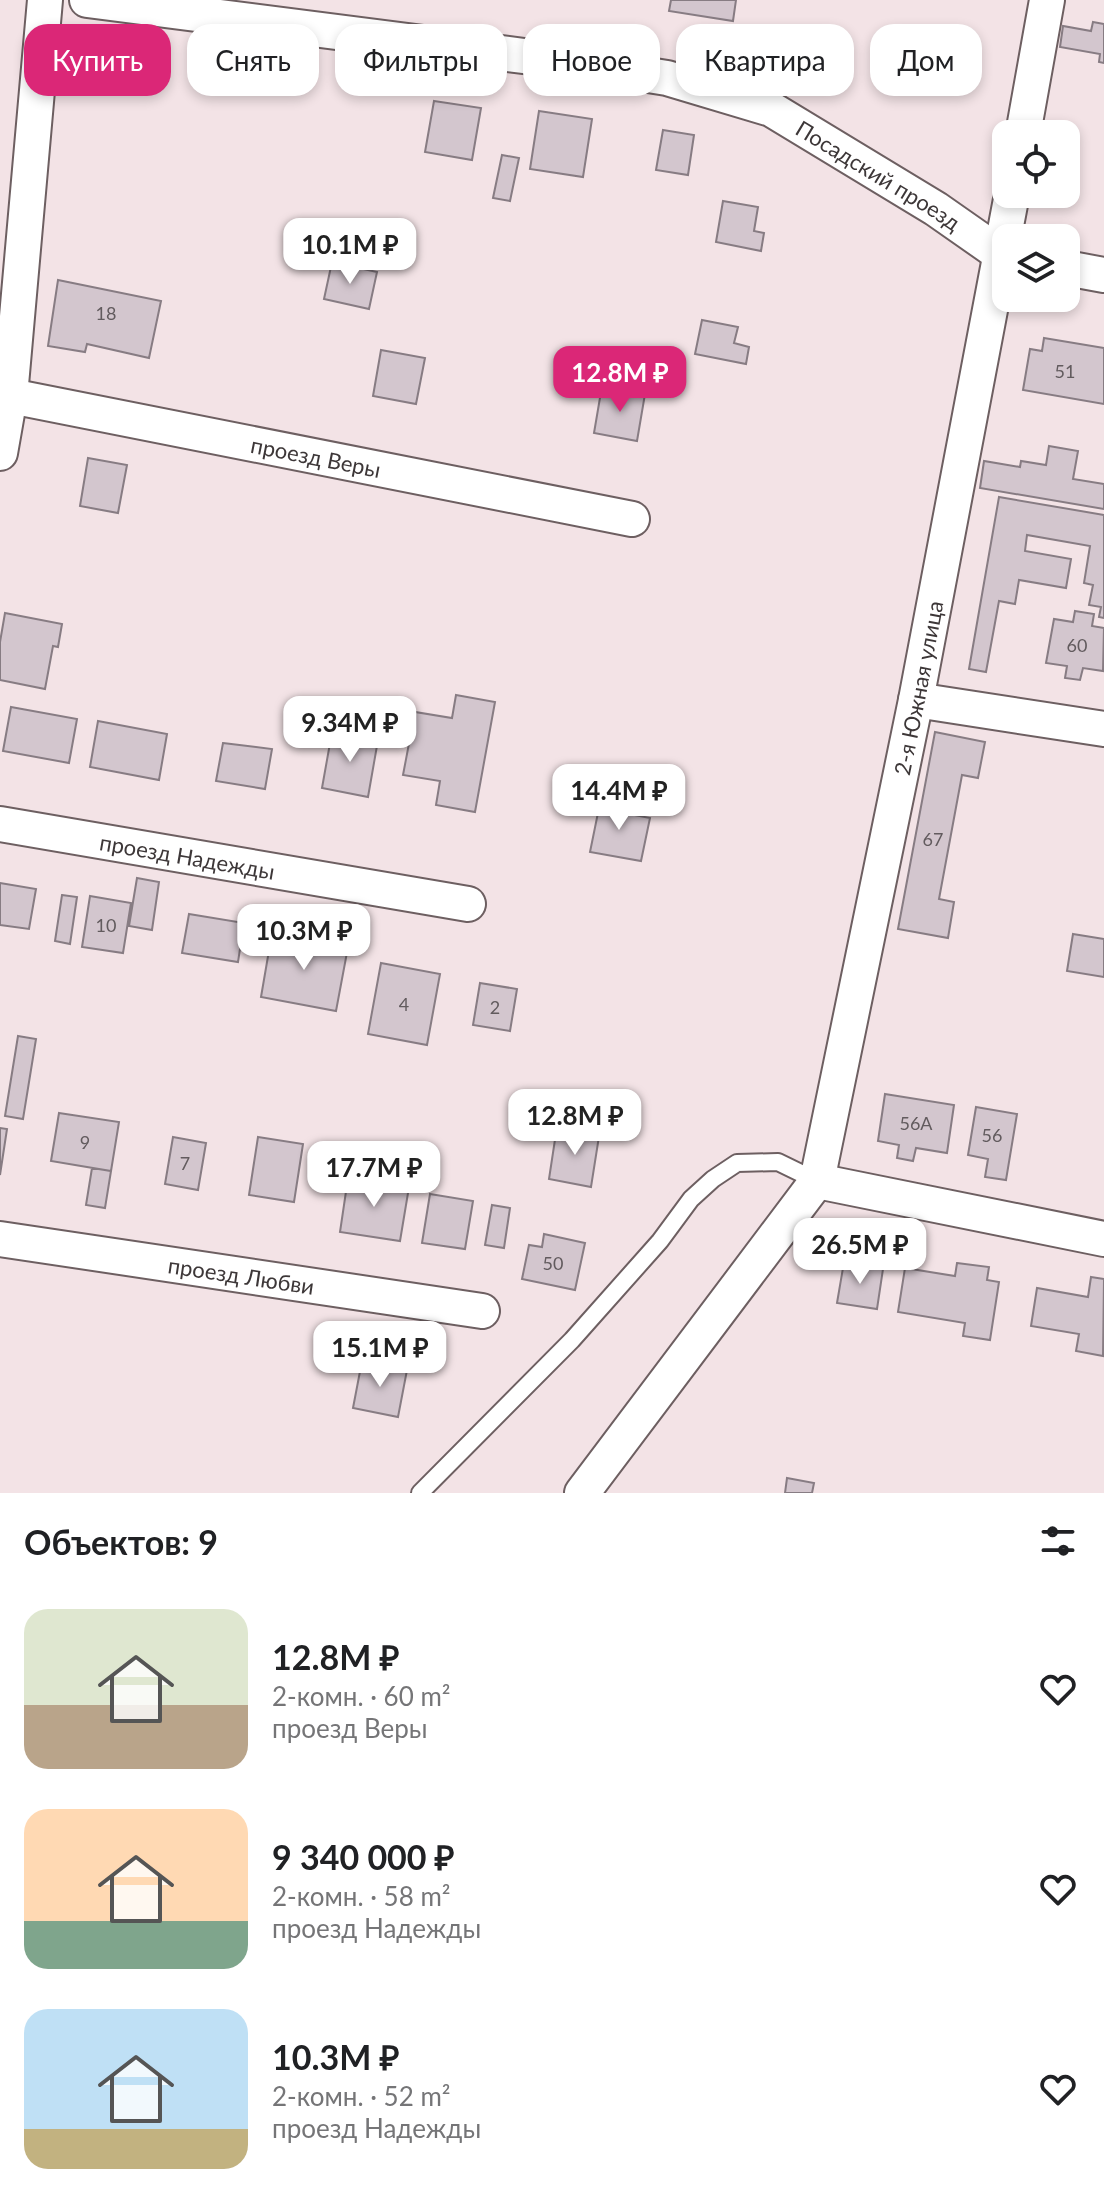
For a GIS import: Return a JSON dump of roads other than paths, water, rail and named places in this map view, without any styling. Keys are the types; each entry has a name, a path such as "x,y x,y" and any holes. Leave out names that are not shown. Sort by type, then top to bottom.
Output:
{"street":[{"path":"0,453 45,0"},
{"name":"Посадский проезд","path":"87,0 547,59 667,78 771,109 936,209 992,250"},
{"path":"1026,120 1047,0"},
{"path":"1080,271 1104,275"},
{"name":"2-я Южная улица","path":"817,1181 992,312"},
{"name":"проезд Веры","path":"5,395 632,519"},
{"path":"916,700 1104,729"},
{"name":"проезд Надежды","path":"0,824 468,904"},
{"path":"582,1493 817,1181 1104,1239"},
{"name":"проезд Любви","path":"0,1239 482,1311"}],"lane":[{"path":"420,1493 572,1340 660,1241 691,1199 713,1179 737,1163 778,1162 817,1181"}]}
